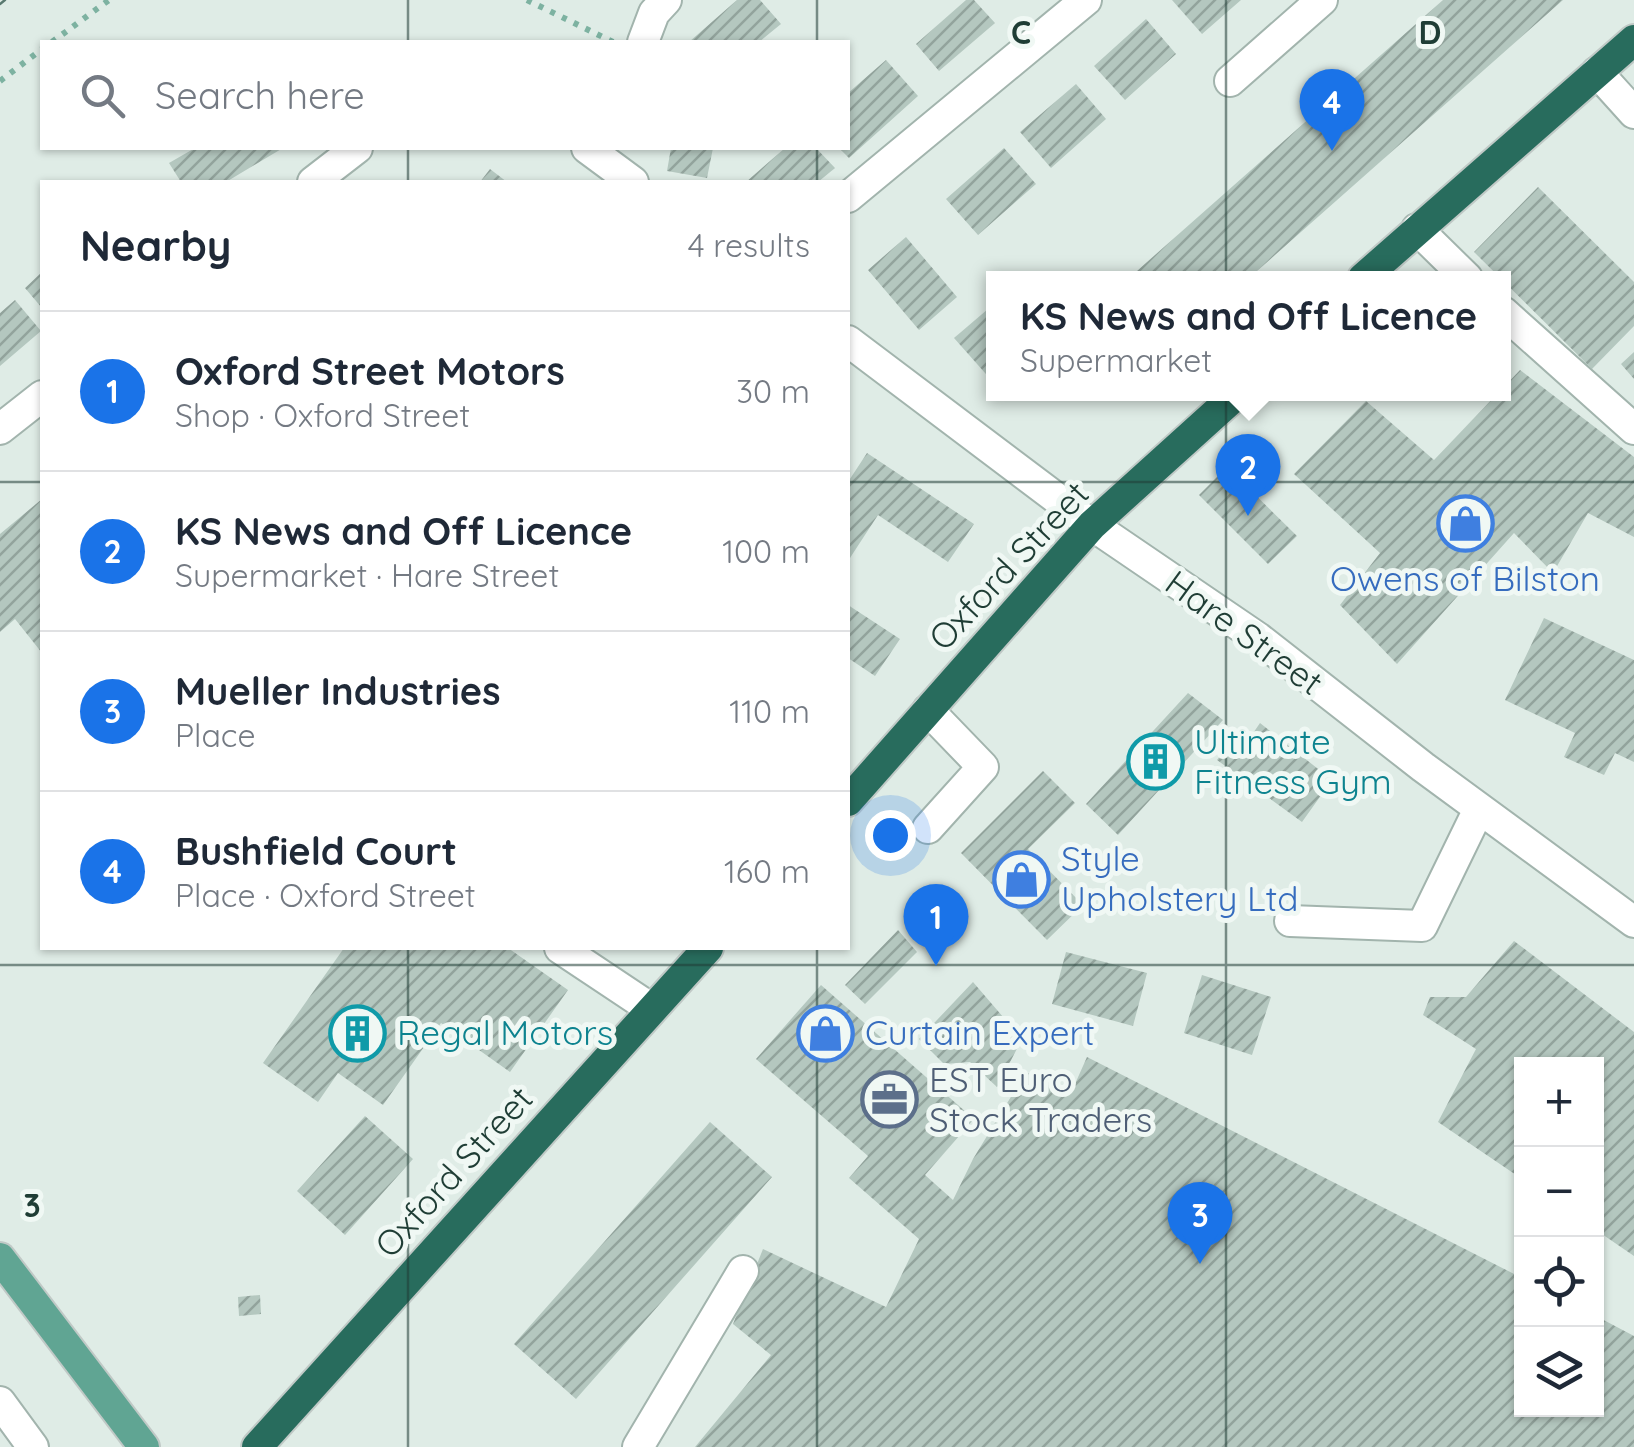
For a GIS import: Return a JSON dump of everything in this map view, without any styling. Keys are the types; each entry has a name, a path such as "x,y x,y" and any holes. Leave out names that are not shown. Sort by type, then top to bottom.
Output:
{"highway":[{"path":"1372,271 1634,40"},
{"name":"Oxford Street","path":"852,788 928,710 1092,525 1230,401"},
{"name":"Oxford Street","path":"257,1447 706,950"}],"main road":[{"path":"0,1258 144,1447"}],"street":[{"path":"643,40 654,13 666,0"},
{"path":"850,195 1086,0"},
{"path":"1230,81 1322,0"},
{"path":"1597,72 1634,113"},
{"path":"315,180 354,150"},
{"path":"598,151 632,180"},
{"path":"1418,229 1460,271"},
{"path":"1511,319 1634,430"},
{"name":"Hare Street","path":"850,343 1092,525 1258,638 1634,922"},
{"path":"0,429 40,398"},
{"path":"928,710 983,767 928,828"},
{"path":"1290,920 1422,926 1479,808"},
{"path":"563,950 650,1008"},
{"path":"638,1447 743,1271"},
{"path":"0,1402 33,1447"}],"path":[{"path":"55,40 109,0"},
{"path":"528,0 609,40"},
{"path":"0,81 40,51"}],"building":[{"path":"737,0 760,0 781,24 761,40 691,40"},
{"path":"966,0 974,0 995,23 939,71 916,44"},
{"path":"1172,0 1241,0 1202,34"},
{"path":"1443,0 1563,0 1257,271 1137,271"},
{"path":"1146,19 1176,54 1125,100 1094,66"},
{"path":"886,60 918,96 849,158 841,150 850,150 850,91"},
{"path":"1076,84 1106,119 1051,168 1020,132"},
{"path":"1004,148 1036,184 978,235 946,199"},
{"path":"192,150 280,150 229,180 180,180 169,163"},
{"path":"671,150 713,150 707,178 667,171"},
{"path":"783,150 818,150 835,168 820,180 748,180"},
{"path":"490,169 504,180 482,180"},
{"path":"1538,187 1634,282 1634,326 1592,369 1511,289 1511,271 1493,271 1474,252"},
{"path":"906,237 957,297 919,330 868,270"},
{"path":"40,274 40,306 25,288"},
{"path":"15,300 40,332 0,366 0,313"},
{"path":"986,311 986,374 954,338"},
{"path":"1634,352 1634,379 1621,364"},
{"name":"Owens of Bilston","path":"1520,370 1634,457 1634,537 1588,513 1553,573 1514,533 1397,664 1340,605 1380,553 1294,474 1366,401 1434,460 1490,401 1511,401 1511,380"},
{"path":"867,453 974,524 948,562 878,515 850,558 850,479"},
{"path":"1227,467 1297,536 1268,564 1199,495"},
{"path":"40,501 40,650 15,619 0,632 0,534"},
{"path":"850,606 900,639 875,676 850,659"},
{"path":"1544,618 1634,660 1634,762 1615,753 1604,775 1564,757 1575,733 1505,700"},
{"name":"Ultimate Fitness Gym","path":"1188,693 1223,720 1118,835 1086,804"},
{"path":"1260,723 1332,780 1302,822 1217,760 1236,734 1247,742"},
{"name":"Style Upholstery Ltd","path":"1043,771 1075,803 1028,849 1083,905 1047,940 961,853"},
{"path":"898,930 917,952 865,1004 845,985"},
{"path":"1514,941 1634,1032 1634,1256 1604,1235 1604,1057 1514,1057 1514,1174 1438,1122 1476,1049 1423,1015 1430,997 1466,997"},
{"name":"Regal Motors","path":"343,950 511,950 568,990 510,1072 441,1023 383,1105 338,1073 318,1102 263,1063"},
{"path":"1066,952 1147,973 1133,1026 1052,1004"},
{"path":"1202,975 1271,997 1252,1055 1184,1033"},
{"path":"973,982 1022,1039 997,1087 970,1062 944,1064 919,1039"},
{"path":"821,985 974,1119 925,1175 953,1200 1026,1072 1071,1093 1087,1057 1514,1274 1514,1417 1604,1417 1604,1320 1634,1336 1634,1447 695,1447 771,1355 733,1324 763,1249 886,1307 919,1239 849,1178 868,1156 756,1059"},
{"path":"365,1116 413,1159 345,1235 297,1191"},
{"path":"710,1122 772,1177 576,1399 514,1344"},
{"path":"260,1295 261,1314 239,1316 238,1297"}],"tram line":[{"path":"0,4 5,0"}],"place":[{"name":"Bushfield Court","path":"1332,151"},
{"name":"KS News and Off Licence","path":"1248,516"},
{"name":"Owens of Bilston","path":"1465,523"},
{"name":"Ultimate Fitness Gym","path":"1155,762"},
{"name":"Style Upholstery Ltd","path":"1022,879"},
{"name":"Oxford Street Motors","path":"936,966"},
{"name":"Regal Motors","path":"358,1033"},
{"name":"Curtain Expert","path":"826,1033"},
{"name":"EST Euro Stock Traders","path":"890,1100"},
{"name":"Mueller Industries","path":"1200,1264"}]}
